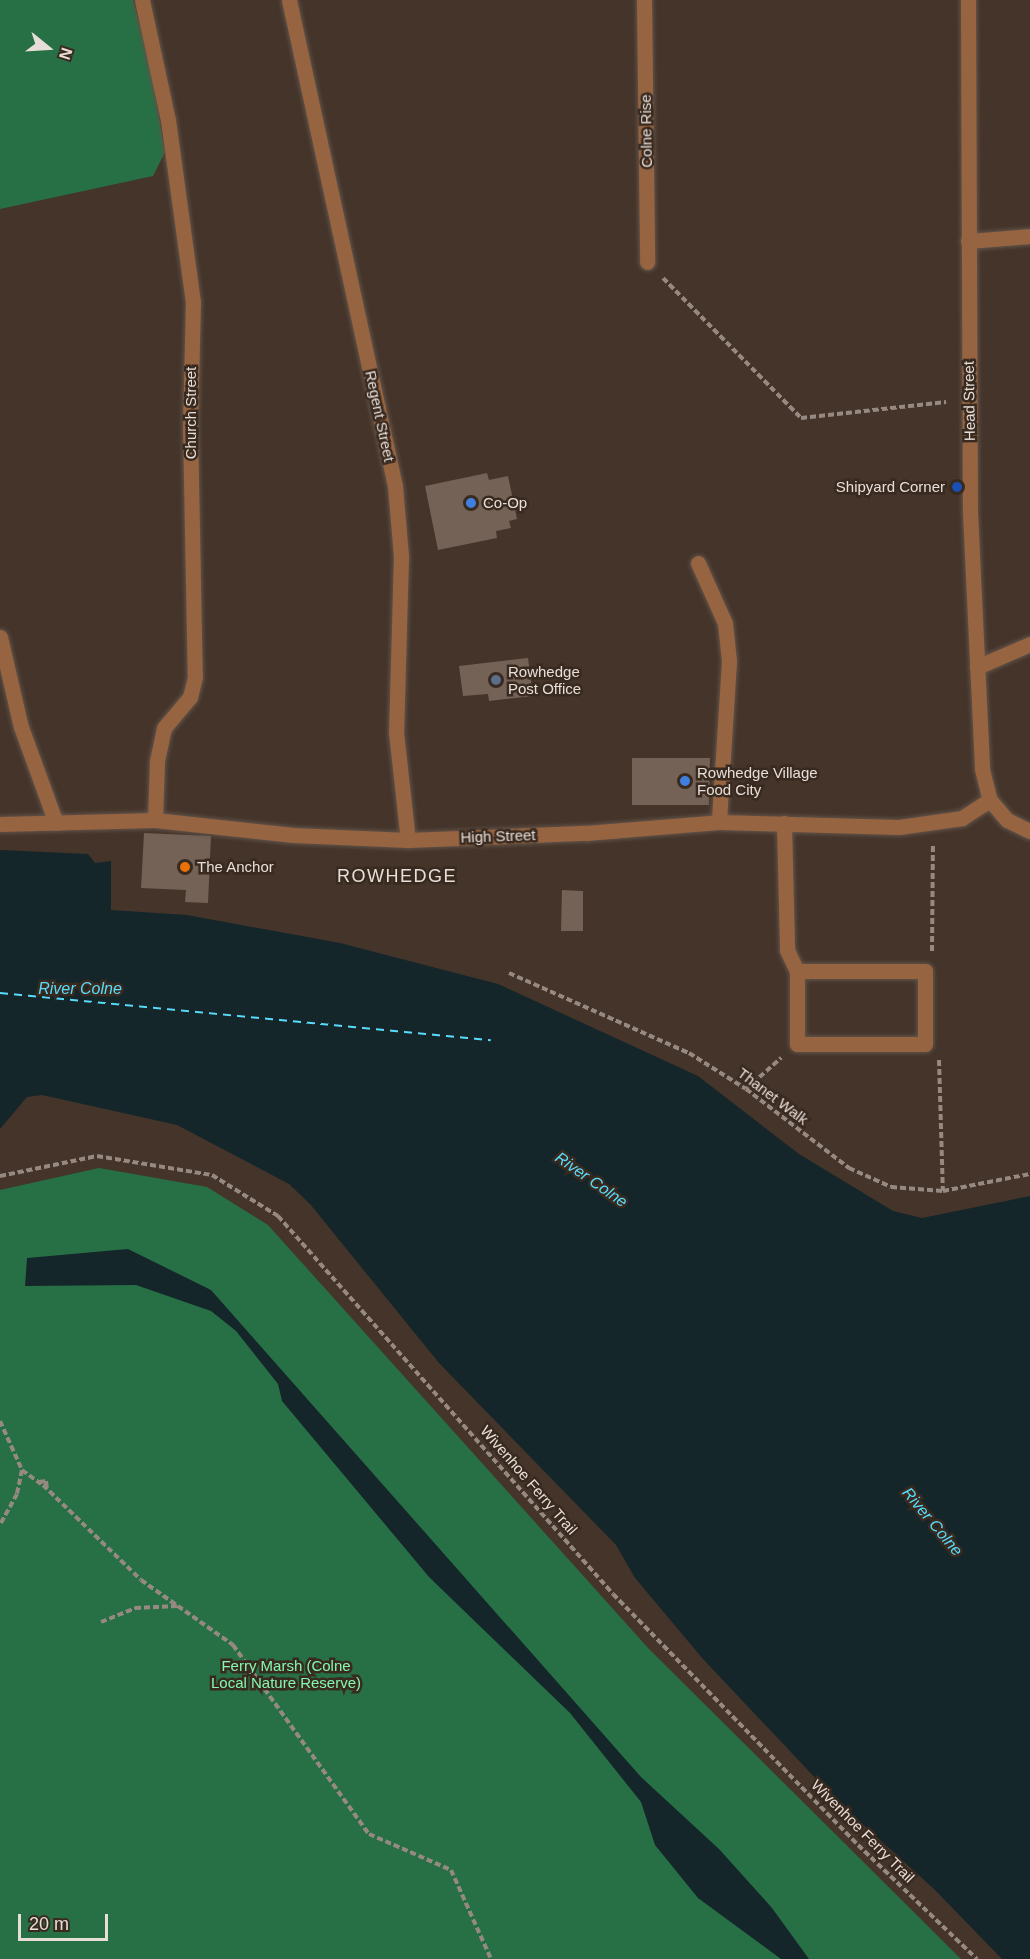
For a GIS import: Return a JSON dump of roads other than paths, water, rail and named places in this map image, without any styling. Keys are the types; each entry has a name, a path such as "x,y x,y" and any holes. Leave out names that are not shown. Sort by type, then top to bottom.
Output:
{"street":[{"name":"Church Street","path":"142,0 168,120 193,302 190,427 195,677 190,697 164,728 157,762 155,820"},
{"name":"Regent Street","path":"289,0 395,486 401,556 396,732 408,840"},
{"name":"Colne Rise","path":"644,0 647,262"},
{"name":"Head Street","path":"968,0 968,400 982,769 990,800"},
{"path":"968,241 1030,236"},
{"path":"698,563 725,623 729,661 719,822"},
{"path":"0,637 21,727 56,822"},
{"path":"977,667 1030,644"},
{"name":"High Street","path":"0,824 155,820 293,835 408,840 586,833 719,822 933,825 962,818 990,800"},
{"path":"990,800 1007,820 1030,831"},
{"path":"784,823 787,950 797,971 797,1044 925,1044 926,971 797,971"}],"water":[{"name":"River Colne","path":"0,850 88,854 95,863 111,861 111,910 187,915 340,943 498,984 698,1076 799,1154 893,1211 922,1218 1030,1196 1030,1959 1002,1959 934,1889 837,1801 703,1659 635,1578 616,1545 439,1363 310,1204 289,1184 177,1125 42,1095 27,1097 0,1129"},
{"path":"128,1249 211,1290 641,1777 719,1849 772,1908 809,1959 781,1959 698,1898 655,1845 641,1802 570,1713 429,1577 282,1401 278,1384 236,1331 211,1311 136,1285 25,1286 27,1258"}],"place":[{"name":"Shipyard Corner","path":"957,487"},
{"name":"Co-Op","path":"471,503"},
{"name":"Rowhedge Post Office","path":"496,680"},
{"name":"Rowhedge Village Food City","path":"685,781"},
{"name":"The Anchor","path":"185,867"}],"district":[{"name":"ROWHEDGE","path":"397,876"}],"park label":[{"name":"Ferry Marsh (Colne Local Nature Reserve)","path":"286,1674"}]}
